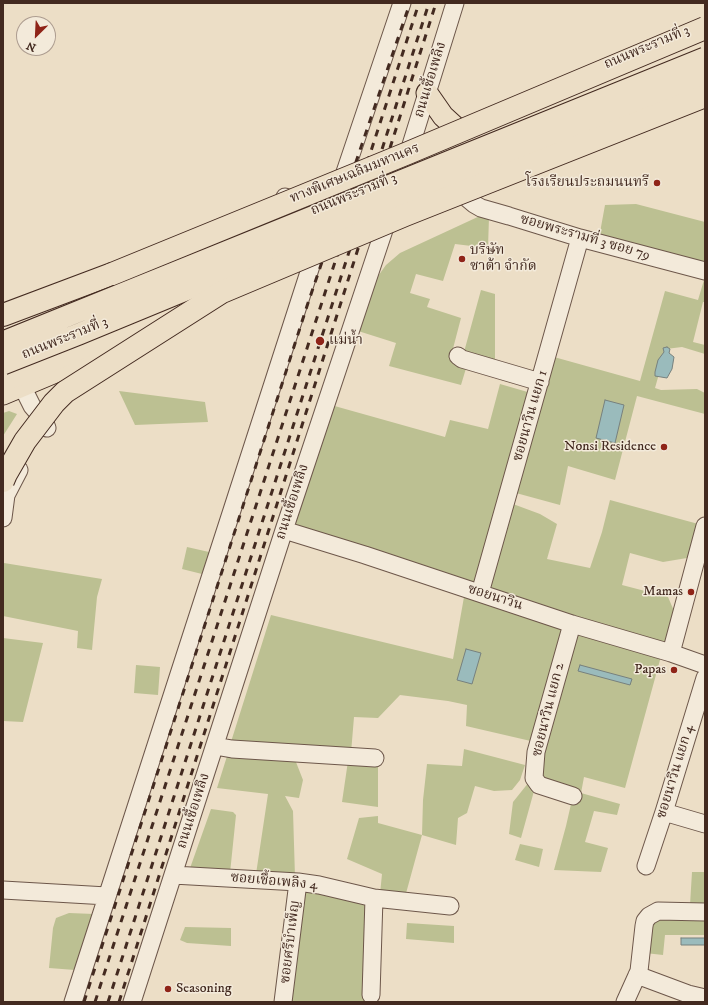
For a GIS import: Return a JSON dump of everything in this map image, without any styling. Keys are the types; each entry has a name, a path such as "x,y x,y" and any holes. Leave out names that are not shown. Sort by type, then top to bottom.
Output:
{"highway":[{"name":"ทางพิเศษเฉลิมมหานคร","path":"3,315 155,256 408,153 705,28"},
{"path":"9,387 104,338 222,292 405,215 705,96"},
{"path":"3,481 25,441 54,403 65,392 222,292"}],"main road":[{"name":"ถนนพระรามที่ 3","path":"411,145 705,24"},
{"name":"ถนนพระรามที่ 3","path":"3,339 705,51"},
{"name":"ถนนพระรามที่ 3","path":"3,342 705,58"},
{"name":"ถนนพระรามที่ 3","path":"3,363 130,309 580,124 705,76"},
{"name":"ถนนพระรามที่ 3","path":"3,363 94,328 705,76"},
{"path":"427,93 443,116 455,127"},
{"path":"384,231 705,105"},
{"path":"483,116 472,136 470,144 479,160 500,172 536,172"},
{"name":"ถนนพระรามที่ 3","path":"3,311 100,270 212,228 346,171"},
{"path":"212,228 240,229 254,239 263,259 260,274 252,289"},
{"name":"ถนนพระรามที่ 3","path":"9,387 252,289 312,262"}],"street":[{"path":"305,206 339,188 402,3"},
{"name":"ถนนเชื้อเพลิง","path":"132,1002 284,530 384,231 455,3"},
{"path":"73,1002 320,238 316,217 305,206 285,197"},
{"name":"ซอยพระรามที่ 3 ซอย 79","path":"468,199 481,208 580,238 705,271"},
{"name":"ซอยนาวิน แยก 1","path":"480,593 580,238"},
{"path":"458,356 462,359 540,382"},
{"path":"3,518 6,495 28,451 47,429 44,420 32,406 9,387"},
{"path":"671,653 705,526"},
{"name":"ซอยนาวิน","path":"284,530 365,555 572,624 671,653 705,665"},
{"name":"ซอยนาวิน แยก 2","path":"572,624 536,752 534,778 539,785 573,796"},
{"name":"ซอยนาวิน แยก 4","path":"646,866 664,812 699,718 705,678"},
{"path":"215,746 375,758"},
{"path":"664,812 705,824"},
{"name":"ซอยเชื้อเพลิง 4","path":"173,875 298,882 319,885 374,898 450,906"},
{"name":"ซอยศรีบำเพ็ญ","path":"283,1002 298,882"},
{"path":"3,890 107,896"},
{"path":"371,995 374,898"},
{"path":"625,1002 637,975 641,958 645,920 658,911 705,912"},
{"path":"637,975 688,994 705,998"}],"green space":[{"path":"636,204 705,222 705,264 599,238 605,205"},
{"path":"482,215 489,217 488,248 455,244 443,281 416,274 410,293 430,299 427,307 461,318 450,360 467,365 461,385 389,366 396,343 355,330 368,290 386,265 400,253"},
{"path":"704,280 705,302 703,302 693,342 705,345 705,354 682,347 666,349 655,388 661,390 697,389 705,393 705,414 637,396 615,480 568,466 560,505 516,493 554,357 640,381 665,291 698,300"},
{"path":"481,290 495,294 495,361 464,352"},
{"path":"500,384 531,393 476,585 293,525 331,405 445,437 450,420 488,429"},
{"path":"119,391 205,402 208,422 135,425"},
{"path":"9,411 17,414 3,436 3,413"},
{"path":"610,500 702,525 693,557 663,562 630,553 622,585 668,597 677,618 665,647 494,590 491,586 513,504 540,514 557,524 547,559 590,568 602,532"},
{"path":"187,547 209,552 202,574 182,569"},
{"path":"4,563 102,579 97,597 92,650 77,648 78,631 3,616"},
{"path":"464,597 568,627 535,742 466,726 467,705 400,695 378,718 354,717 351,753 230,745 271,615 453,659"},
{"path":"574,628 660,654 660,660 625,788 584,777 581,793 620,804 617,815 594,811 585,842 608,848 601,872 554,870 574,791 540,780 543,746"},
{"path":"3,638 43,643 23,722 3,721"},
{"path":"136,665 160,667 158,695 134,693"},
{"path":"464,749 525,765 520,780 512,790 494,791 475,786 467,813 458,818 456,845 422,835 423,800 427,764 462,766"},
{"path":"228,753 294,757 303,780 299,798 285,796 293,811 295,877 256,874 268,794 217,788"},
{"path":"348,761 378,763 378,807 342,802"},
{"path":"529,782 534,791 521,838 509,834 513,802"},
{"path":"211,809 233,812 236,815 230,873 189,871"},
{"path":"378,816 378,823 422,835 405,897 380,894 382,874 347,859 359,818"},
{"path":"520,844 543,849 539,867 515,860"},
{"path":"692,872 705,872 705,905 690,905"},
{"path":"301,886 368,899 366,1002 287,1002"},
{"path":"69,913 94,914 75,970 49,968 53,928 56,918"},
{"path":"705,914 705,935 665,935 663,955 645,953 649,920"},
{"path":"407,923 454,926 454,943 406,939"},
{"path":"185,927 231,928 231,946 187,943 180,940"}],"water":[{"path":"667,347 670,349 669,353 674,357 672,369 667,378 655,376 658,360 664,352 663,348"},
{"path":"605,400 624,405 615,443 596,438"},
{"path":"466,649 481,653 472,684 457,680"},
{"path":"580,665 632,679 630,685 578,671"},
{"path":"681,938 705,938 705,945 681,945"}],"railway":[{"path":"84,1002 307,306 410,3"},
{"path":"95,1002 419,3"},
{"path":"108,1002 429,3"},
{"path":"119,1002 436,3"}],"place":[{"name":"โรงเรียนประถมนนทรี","path":"657,183"},
{"name":"บริษัท ซาต้า จำกัด","path":"462,259"},
{"name":"แม่น้ำ","path":"320,341"},
{"name":"Nonsi Residence","path":"664,447"},
{"name":"Mamas","path":"691,592"},
{"name":"Papas","path":"674,670"},
{"name":"Seasoning","path":"168,989"}]}
